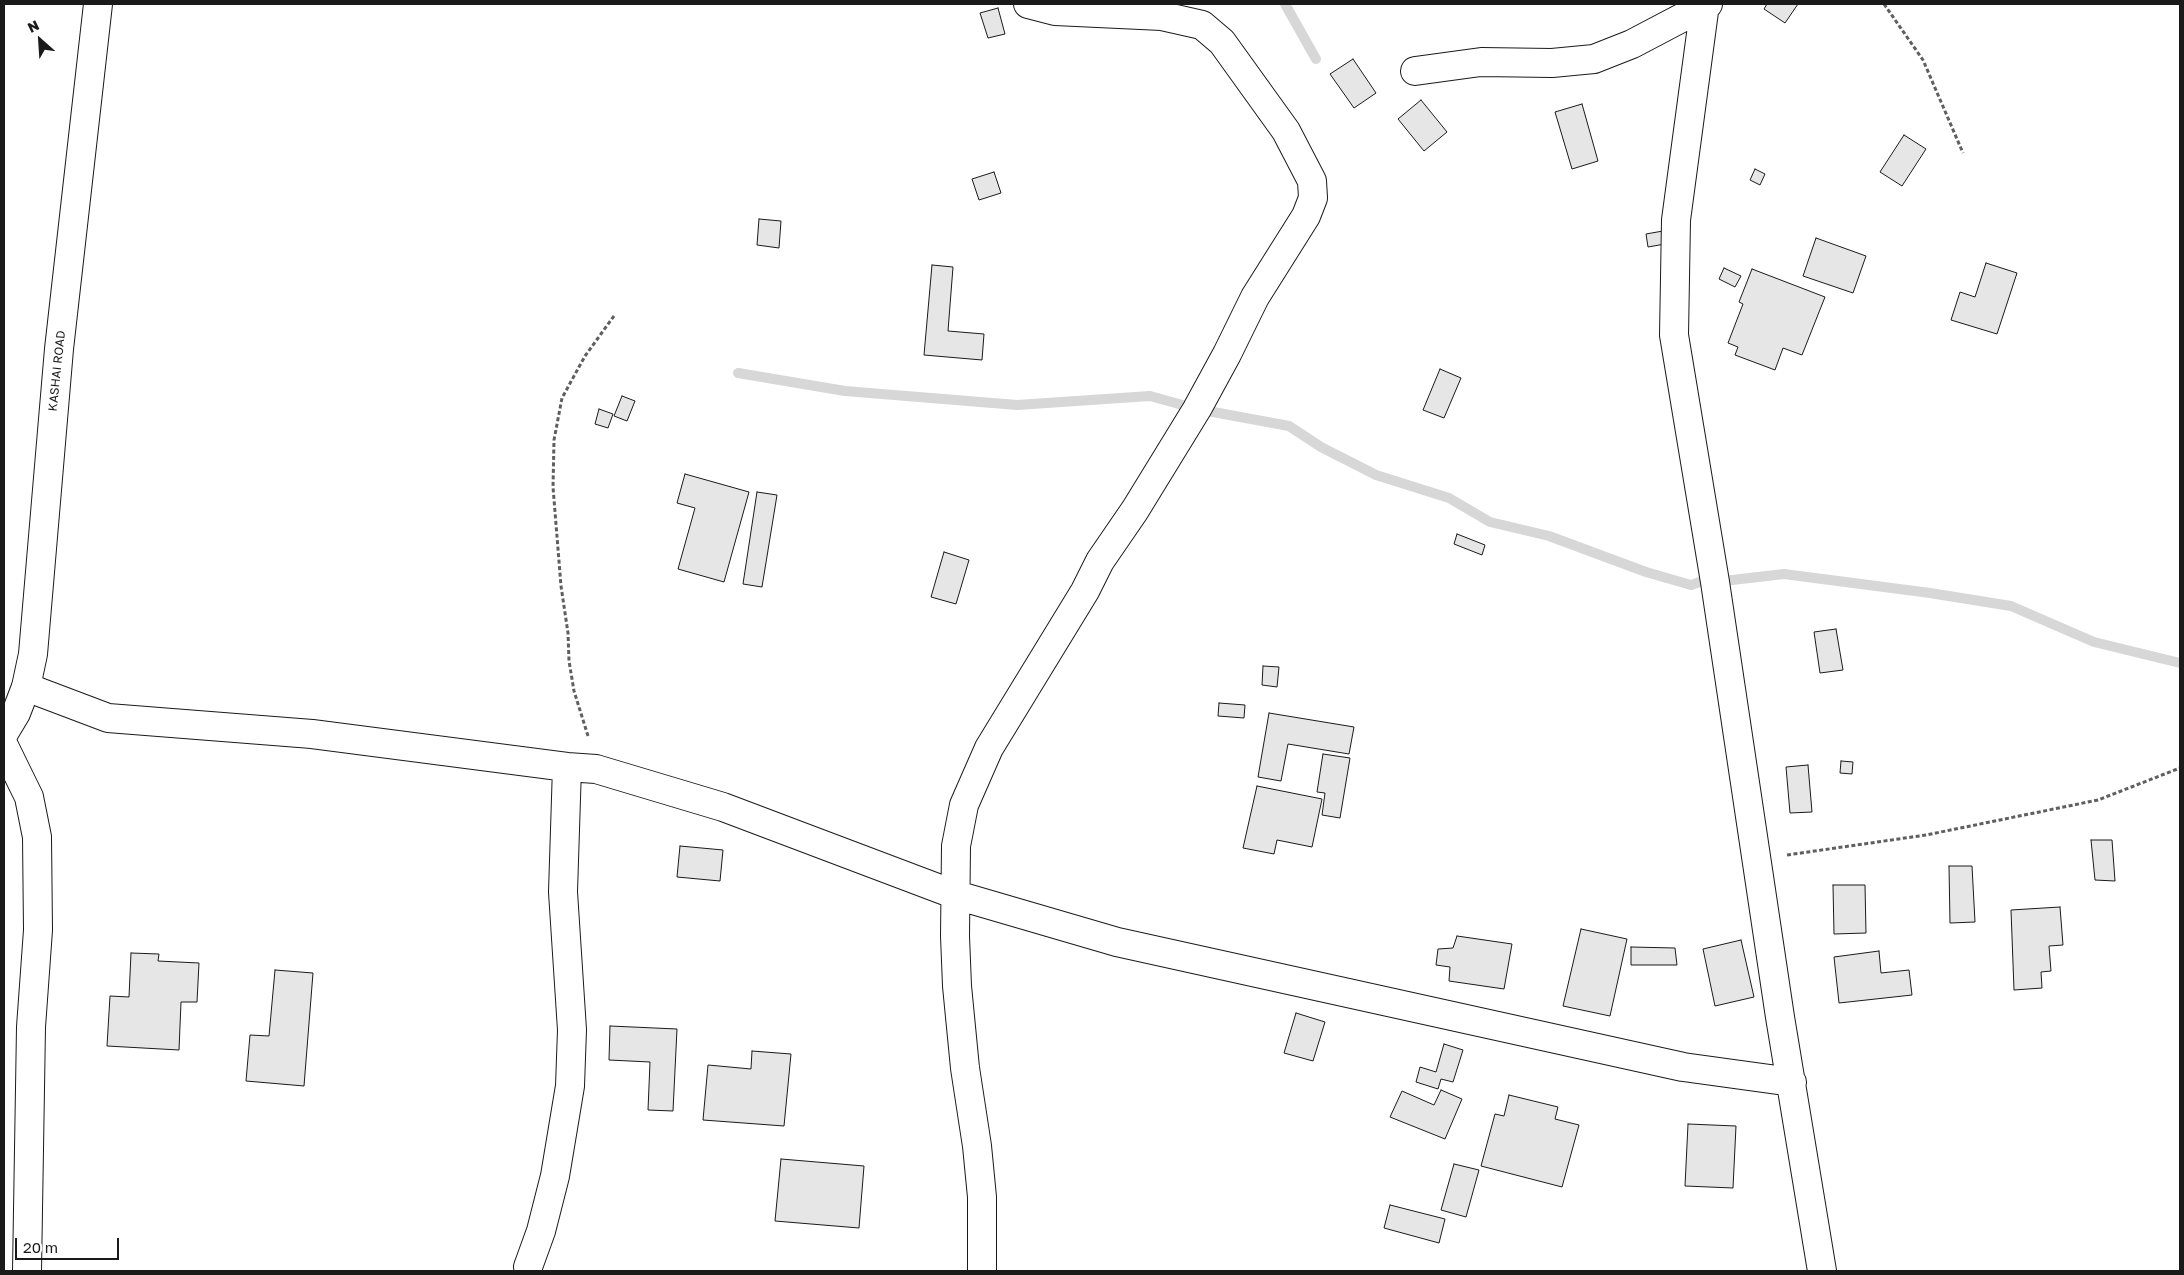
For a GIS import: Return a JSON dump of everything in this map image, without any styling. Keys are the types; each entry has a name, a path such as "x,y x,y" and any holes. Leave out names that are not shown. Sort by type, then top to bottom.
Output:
{"street":[{"name":"KASHAI ROAD","path":"4,733 16,713 26,687 33,654 59,349 98,4"},
{"path":"982,1271 982,1197 957,986 956,846 964,805 989,748 1084,591 1100,561 1135,510 1197,409 1255,297 1306,216 1313,198 1312,181 1286,131 1222,42 1202,25 1162,16 1055,11 1028,4"},
{"path":"1414,71 1481,62 1552,63 1594,59 1632,44 1706,4"},
{"path":"1706,4 1676,220 1674,335 1715,582 1756,860 1822,1271"},
{"path":"26,687 108,718 312,734 567,768 596,769 723,808 956,895 1117,942 1682,1067 1792,1082"},
{"path":"4,746 29,797 37,837 38,930 31,1027 27,1271"},
{"path":"528,1267 541,1231 555,1176 570,1086 572,1030 563,892 567,768"}],"path":[{"path":"1884,4 1923,60 1963,153"},
{"path":"596,769 586,726 574,691 569,661 568,633 561,586 553,486 554,440 562,398 585,356 614,316"},
{"path":"1756,860 1926,835 2098,800 2180,768"}],"building":[{"path":"1767,4 1798,4 1785,23 1764,9"},
{"path":"998,8 1005,34 988,38 980,13"},
{"path":"1353,59 1376,93 1354,108 1330,74"},
{"path":"1421,100 1447,132 1424,151 1398,119"},
{"path":"1582,104 1598,161 1572,169 1555,112"},
{"path":"1904,135 1926,149 1902,186 1880,172"},
{"path":"1755,169 1765,174 1760,185 1750,180"},
{"path":"994,172 1001,193 979,200 972,179"},
{"path":"759,219 781,221 779,248 757,245"},
{"path":"1663,231 1665,244 1648,247 1646,234"},
{"path":"1816,238 1866,256 1853,293 1803,276"},
{"path":"1986,263 2017,273 1997,334 1951,320 1960,292 1975,297"},
{"path":"932,265 953,267 948,331 984,334 982,360 924,355"},
{"path":"1724,268 1741,276 1735,287 1719,279"},
{"path":"1752,269 1825,297 1802,355 1783,348 1775,370 1735,355 1738,347 1728,343 1743,304 1739,302"},
{"path":"1440,369 1461,378 1444,418 1423,410"},
{"path":"622,396 635,401 627,421 614,416"},
{"path":"599,409 613,414 608,428 595,424"},
{"path":"685,474 749,492 724,582 678,569 695,508 677,503"},
{"path":"757,492 777,495 762,587 743,584"},
{"path":"1457,534 1485,545 1482,555 1454,544"},
{"path":"944,552 969,560 956,604 931,597"},
{"path":"1836,629 1843,670 1820,673 1814,632"},
{"path":"1263,666 1279,667 1277,687 1262,685"},
{"path":"1219,703 1245,705 1244,718 1218,716"},
{"path":"1269,713 1354,727 1349,754 1288,744 1281,781 1258,777"},
{"path":"1323,754 1350,758 1340,818 1322,815 1325,793 1317,792"},
{"path":"1841,761 1853,762 1852,774 1840,773"},
{"path":"1808,765 1812,812 1790,813 1786,767"},
{"path":"1257,786 1322,799 1312,847 1277,840 1274,854 1243,848"},
{"path":"2091,840 2112,840 2115,881 2095,880"},
{"path":"680,846 723,850 720,881 677,877"},
{"path":"1949,866 1972,866 1975,922 1950,923"},
{"path":"1833,885 1865,885 1866,933 1834,934"},
{"path":"2060,907 2063,945 2049,946 2051,971 2041,972 2042,988 2014,990 2011,910"},
{"path":"1581,929 1627,939 1610,1016 1563,1006"},
{"path":"1457,936 1512,944 1504,989 1449,981 1450,967 1436,965 1438,949 1453,948"},
{"path":"1741,940 1754,997 1715,1006 1703,949"},
{"path":"1631,947 1675,948 1677,965 1631,965"},
{"path":"1879,951 1881,973 1909,970 1912,995 1839,1003 1834,957"},
{"path":"131,953 159,954 158,961 199,963 197,1002 181,1002 179,1050 107,1046 110,996 129,997"},
{"path":"275,970 313,973 304,1086 246,1081 250,1035 269,1036"},
{"path":"1296,1013 1325,1022 1313,1061 1284,1053"},
{"path":"610,1026 677,1029 673,1111 648,1110 650,1062 609,1060"},
{"path":"1444,1044 1463,1050 1453,1082 1441,1079 1438,1089 1416,1082 1420,1067 1436,1072"},
{"path":"752,1051 791,1054 784,1126 703,1120 708,1065 751,1069"},
{"path":"1441,1090 1462,1099 1445,1139 1390,1117 1402,1091 1434,1105"},
{"path":"1509,1095 1558,1107 1555,1119 1579,1125 1562,1187 1481,1166 1495,1114 1504,1116"},
{"path":"1688,1124 1736,1126 1733,1188 1685,1186"},
{"path":"781,1159 864,1166 859,1228 775,1221"},
{"path":"1454,1164 1479,1170 1466,1217 1441,1210"},
{"path":"1390,1205 1445,1219 1439,1243 1384,1228"}],"waterway":[{"path":"1285,4 1316,59"},
{"path":"738,373 845,391 1017,405 1150,396 1197,409 1289,426 1321,447 1376,475 1449,498 1490,522 1549,536 1646,572 1691,585 1706,580 1715,582 1784,574 1930,593 2011,606 2094,642 2180,663"}]}
